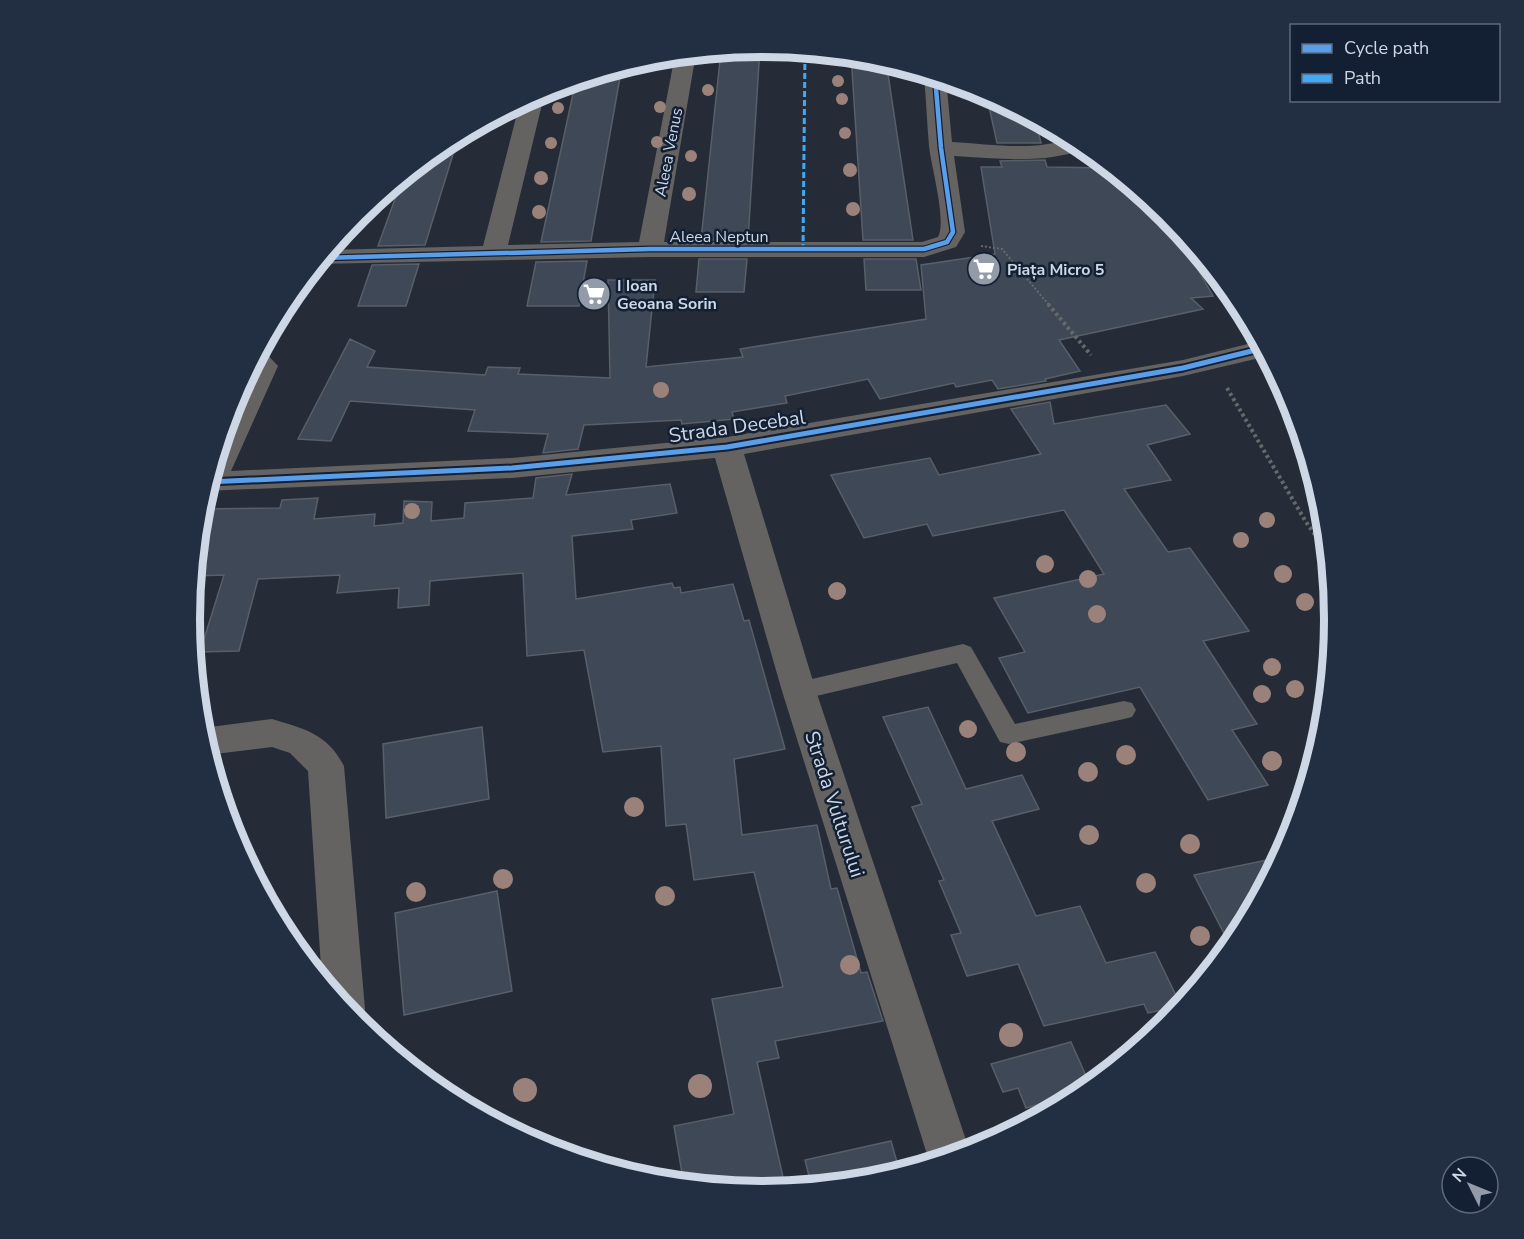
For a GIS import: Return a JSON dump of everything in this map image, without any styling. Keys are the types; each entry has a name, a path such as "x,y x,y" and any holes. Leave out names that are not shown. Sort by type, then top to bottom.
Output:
{"street":[{"name":"Aleea Venus","path":"650,249 684,63"},
{"path":"935,84 941,148 952,216 953,232 947,242"},
{"path":"494,253 530,107"},
{"path":"941,148 1045,151 1069,148"},
{"name":"Aleea Neptun","path":"336,253 494,253 650,249 903,250 924,249 947,242"},
{"name":"Strada Decebal","path":"217,482 512,468 727,447 1183,368 1256,351"},
{"path":"228,441 264,366 262,364"},
{"name":"Strada Vulturului","path":"727,447 799,691 948,1150"},
{"path":"213,741 272,733 303,743 326,766 343,994"}],"lane":[{"path":"799,691 963,653 1009,735 1124,710"}],"path":[{"path":"947,242 1002,249 1095,361"},
{"path":"1183,368 1199,385 1223,381 1319,540"}],"building":[{"path":"759,57 748,240 701,240 720,59"},
{"path":"852,65 888,71 913,240 863,240"},
{"path":"620,75 591,241 541,242 574,90"},
{"path":"989,105 1038,129 1041,143 997,143"},
{"path":"455,148 425,245 378,246 398,191"},
{"path":"1045,160 1047,167 1097,168 1133,197 1185,249 1213,296 1191,298 1203,309 1059,340 1080,371 1045,379 1046,381 998,389 992,380 956,387 954,383 880,399 868,379 785,396 787,403 732,412 734,419 682,424 681,420 584,425 578,449 543,453 548,434 468,431 475,410 350,401 331,441 298,439 350,339 375,351 367,367 485,375 488,367 520,368 518,374 610,378 608,280 655,280 646,367 743,357 740,349 926,319 921,265 995,254 981,167 1002,167 1000,161"},
{"path":"699,259 747,259 744,292 696,292"},
{"path":"864,259 916,259 921,290 866,290"},
{"path":"587,261 579,306 527,306 536,262"},
{"path":"419,264 406,306 358,306 372,265"},
{"path":"1050,402 1054,424 1166,405 1190,434 1147,445 1171,480 1124,489 1168,552 1190,548 1249,631 1203,641 1257,724 1232,730 1268,785 1208,800 1140,687 1028,713 999,658 1025,652 994,598 1104,574 1064,510 933,536 927,524 864,538 831,475 930,458 939,475 1041,454 1011,409"},
{"path":"572,474 566,495 670,484 677,513 631,520 633,529 572,536 576,599 672,583 674,588 680,587 681,593 733,584 744,621 749,620 785,749 734,759 742,835 817,825 831,889 837,888 861,973 867,972 883,1021 775,1041 779,1058 757,1062 784,1181 725,1181 682,1176 674,1126 734,1114 712,999 783,987 754,872 694,880 686,824 666,826 661,746 603,752 584,650 527,656 523,573 430,581 429,605 398,608 399,588 337,593 340,575 258,579 239,651 201,652 224,575 202,576 210,509 280,508 282,500 318,498 314,519 375,514 374,526 403,523 404,501 432,502 431,521 464,518 465,503 533,498 536,478"},
{"path":"928,707 966,789 1022,775 1039,809 992,821 1036,916 1080,906 1106,963 1155,952 1177,998 1168,1009 1148,1013 1144,1004 1044,1026 1018,964 967,976 951,935 961,933 939,881 944,880 912,807 922,804 883,717"},
{"path":"482,727 489,799 386,818 383,744"},
{"path":"1270,859 1249,901 1226,937 1194,875"},
{"path":"497,891 512,991 404,1015 395,913"},
{"path":"1071,1042 1087,1078 1055,1099 1026,1108 1018,1088 1003,1092 991,1064"},
{"path":"891,1141 898,1165 810,1180 805,1160"}],"marked path":[{"path":"803,250 805,59"}],"cycle path":[{"path":"332,258 650,249 924,249 947,242 953,232 941,148 936,85"},
{"path":"217,482 512,468 727,447 1183,368 1256,351"}],"place":[{"name":"Piața Micro 5","path":"984,269"},
{"name":"I Ioan Geoana Sorin","path":"594,294"}]}
